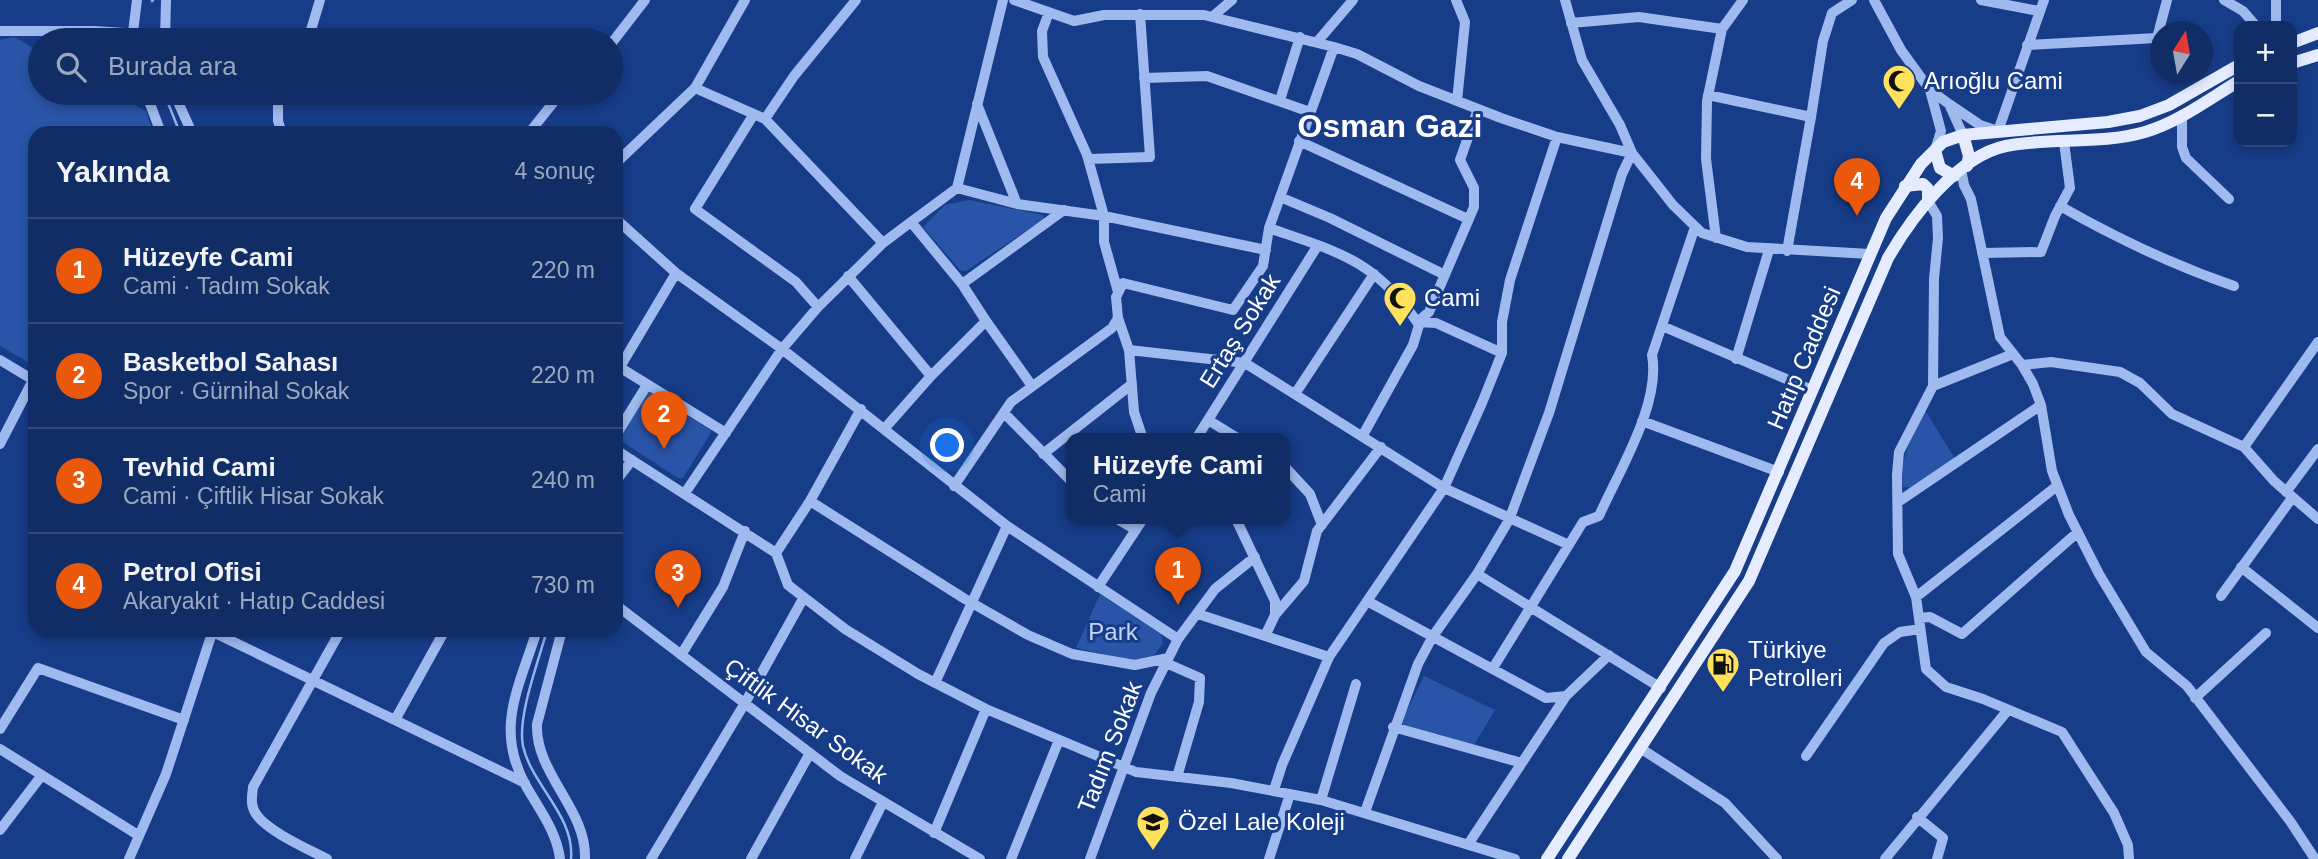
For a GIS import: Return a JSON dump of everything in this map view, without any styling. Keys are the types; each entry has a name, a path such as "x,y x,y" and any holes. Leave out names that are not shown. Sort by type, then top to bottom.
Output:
{"main road":[{"path":"2297,41 2318,33"},
{"path":"2297,61 2318,55"},
{"name":"Hatıp Caddesi","path":"1547,859 1735,571 1870,254 1905,186 1935,150 1943,142 1963,135 2140,117 2169,105 2234,68"},
{"name":"Hatıp Caddesi","path":"1568,859 1749,581 1882,271 1903,231 1928,201 1961,171 2005,146 2145,132 2182,115 2234,84"},
{"path":"1935,150 1940,168 1961,171 1969,156 1963,135"},
{"path":"1905,186 1923,184 1928,189 1928,201"}],"street":[{"path":"133,28 137,0"},
{"path":"165,28 166,0"},
{"path":"312,28 320,0"},
{"path":"623,28 645,0"},
{"path":"623,156 695,88 746,0"},
{"path":"765,118 794,76 856,0"},
{"path":"685,493 782,349 818,307 883,243 957,188 1003,0"},
{"path":"1014,0 1048,15 1074,22 1104,15 1212,17 1317,41 1478,109 1557,137 1632,153"},
{"path":"1212,17 1232,0"},
{"path":"1317,41 1353,0"},
{"path":"1457,0 1465,22 1457,101"},
{"path":"1565,0 1582,60 1620,125 1632,153 1672,205 1702,233 1746,247 1769,250 1870,254"},
{"path":"1716,238 1706,159 1708,95 1722,29 1742,0"},
{"path":"1787,251 1823,41 1832,13 1852,0"},
{"path":"1874,0 1901,50 1930,90 1980,125 1998,131 2044,0"},
{"path":"1982,0 2039,11"},
{"path":"2027,45 2157,38 2167,0"},
{"path":"2224,0 2243,11 2252,21"},
{"path":"2276,0 2276,21"},
{"path":"1089,159 1150,157 1140,14"},
{"path":"1048,15 1042,32 1044,57 1089,159 1104,216 1104,242 1118,292"},
{"path":"1571,23 1639,17 1722,29"},
{"path":"0,31 28,32"},
{"path":"1280,100 1300,37"},
{"path":"1141,433 1134,412 1129,350 1118,318 1118,292 1123,283 1233,310 1263,265 1269,228 1334,47"},
{"path":"1144,78 1207,76 1310,111"},
{"path":"695,88 765,118 883,243"},
{"path":"1930,90 1941,131 1935,150"},
{"path":"1708,95 1811,117"},
{"path":"977,104 1017,204"},
{"path":"1949,104 1963,135"},
{"path":"150,105 158,126"},
{"path":"179,105 189,126"},
{"path":"278,105 280,126"},
{"path":"534,126 551,105"},
{"path":"1417,321 1429,312 1474,207 1474,188 1460,160 1478,109"},
{"path":"754,114 695,209 796,282 818,307"},
{"path":"2182,115 2182,147 2186,158 2229,199"},
{"path":"1274,790 1329,657 1444,488 1502,353 1502,322 1510,280 1557,137"},
{"path":"1299,141 1468,219"},
{"path":"1982,253 2042,253 2070,188 2064,142"},
{"path":"1365,812 1393,727 1433,636 1477,574 1509,520 1549,413 1622,174 1632,153"},
{"path":"1961,171 2000,337 2022,365 2040,405 2052,471 2078,532 2146,652 2195,698 2290,821 2315,859"},
{"path":"957,188 1017,204 1104,216 1266,250"},
{"path":"1280,197 1330,218 1445,275"},
{"path":"1928,201 1937,216 1938,238 1934,279 1933,386 1899,452 1898,502 1898,554 1916,597 1926,669 1946,687 2062,732 2114,813 2128,845 2129,859"},
{"path":"2060,206 2111,235 2178,267 2234,286"},
{"path":"962,284 1065,210"},
{"path":"911,222 962,284 1032,386"},
{"path":"623,225 676,273 861,409 1007,526 1178,639"},
{"path":"1493,668 1583,522 1599,516 1642,421 1656,373 1652,355 1695,227"},
{"path":"1269,228 1353,258 1404,302 1419,325 1413,345 1363,435"},
{"name":"Ertaş Sokak","path":"1200,433 1318,245"},
{"path":"1737,359 1769,250"},
{"path":"623,358 676,273"},
{"path":"1295,394 1374,274"},
{"path":"848,276 931,376"},
{"path":"954,486 1011,402 1112,328 1118,318"},
{"path":"885,428 931,376 986,321"},
{"path":"1417,321 1436,323 1502,353"},
{"path":"1662,326 1812,390"},
{"path":"2244,447 2318,342"},
{"path":"1129,350 1245,363 1444,488 1509,520 1569,545"},
{"path":"1933,386 2013,354"},
{"path":"0,360 28,377"},
{"path":"2022,365 2050,362 2120,372 2140,383 2172,414 2244,447 2289,495 2318,519"},
{"path":"623,369 726,433"},
{"path":"623,423 647,384"},
{"path":"1070,433 1132,384"},
{"path":"0,444 28,392"},
{"path":"1898,502 2040,405"},
{"path":"776,553 810,501 861,409"},
{"path":"1004,413 1066,476"},
{"path":"1208,420 1229,433"},
{"path":"1642,421 1779,472"},
{"path":"1043,454 1066,436"},
{"path":"1266,634 1275,615 1304,581 1322,526 1381,447"},
{"path":"2221,596 2318,449"},
{"path":"623,454 776,553 788,585 845,629 935,683 986,709 1136,772 1274,790 1321,800 1515,859"},
{"path":"623,472 632,460"},
{"path":"1290,472 1310,494 1322,526"},
{"path":"1916,597 2057,486"},
{"path":"810,501 973,604 1028,635 1072,654 1135,666 1167,661 1200,678 1199,702 1177,777"},
{"path":"1126,524 1136,530"},
{"path":"1098,587 1140,524"},
{"path":"1238,524 1275,601 1275,615"},
{"path":"935,683 952,641 973,604 976,588 1007,526"},
{"path":"681,655 723,587 745,531"},
{"path":"1920,618 1930,617 1962,634 2078,532"},
{"name":"Tadım Sokak","path":"1090,859 1124,767 1178,639 1215,589 1255,557"},
{"path":"2241,567 2318,628"},
{"path":"1477,574 1661,688"},
{"path":"651,859 745,703 804,597"},
{"path":"1367,601 1546,698 1566,696"},
{"name":"Çiftlik Hisar Sokak","path":"623,610 840,776 980,859"},
{"path":"1198,614 1266,634 1329,657"},
{"path":"1806,756 1884,643 1900,632 1920,629"},
{"path":"2195,698 2266,633"},
{"path":"129,859 166,774 211,637"},
{"path":"226,637 525,783"},
{"path":"326,859 271,827 256,815 251,803 253,787 337,637"},
{"path":"395,720 441,637"},
{"path":"535,637 508,733 510,753 559,846 560,859"},
{"path":"560,637 537,724 536,739 540,753 579,828 585,859"},
{"path":"1469,844 1566,696 1609,655"},
{"path":"0,729 38,668 184,720"},
{"path":"1321,800 1356,684"},
{"path":"934,833 986,709"},
{"path":"1885,859 2008,710"},
{"path":"1393,727 1522,763"},
{"path":"1011,859 1059,740"},
{"path":"1640,748 1725,803 1777,859"},
{"path":"0,749 138,835"},
{"path":"751,859 810,753"},
{"path":"0,830 42,775"},
{"path":"1269,859 1290,794"},
{"path":"855,859 883,802"},
{"path":"1917,817 1943,838 1937,859"}],"green space":[{"path":"14,37 28,45 28,105 135,105 146,111 151,126 28,126 28,362 0,346 0,40"},
{"path":"969,200 1043,215 1044,219 966,271 960,270 923,227 945,205"},
{"path":"649,392 712,431 683,478 678,478 623,442 623,431"},
{"path":"1925,410 1955,459 1915,488 1903,487 1905,457"},
{"name":"Park","path":"1100,594 1161,634 1163,643 1151,660 1136,661 1076,648"},
{"path":"1424,676 1495,710 1474,745 1403,726 1402,720"}],"waterway":[{"path":"169,105 177,126"},
{"path":"545,637 526,704 523,746 528,761 566,829 571,859"}],"place":[{"name":"Arıoğlu Cami","path":"1899,111"},
{"name":"Petrol Ofisi","path":"1857,216"},
{"name":"Cami","path":"1400,328"},
{"name":"Basketbol Sahası","path":"664,449"},
{"name":"Hüzeyfe Cami","path":"1178,605"},
{"name":"Tevhid Cami","path":"678,608"},
{"name":"Türkiye Petrolleri","path":"1723,694"},
{"name":"Özel Lale Koleji","path":"1153,852"}],"district":[{"name":"Osman Gazi","path":"1390,126"}]}
